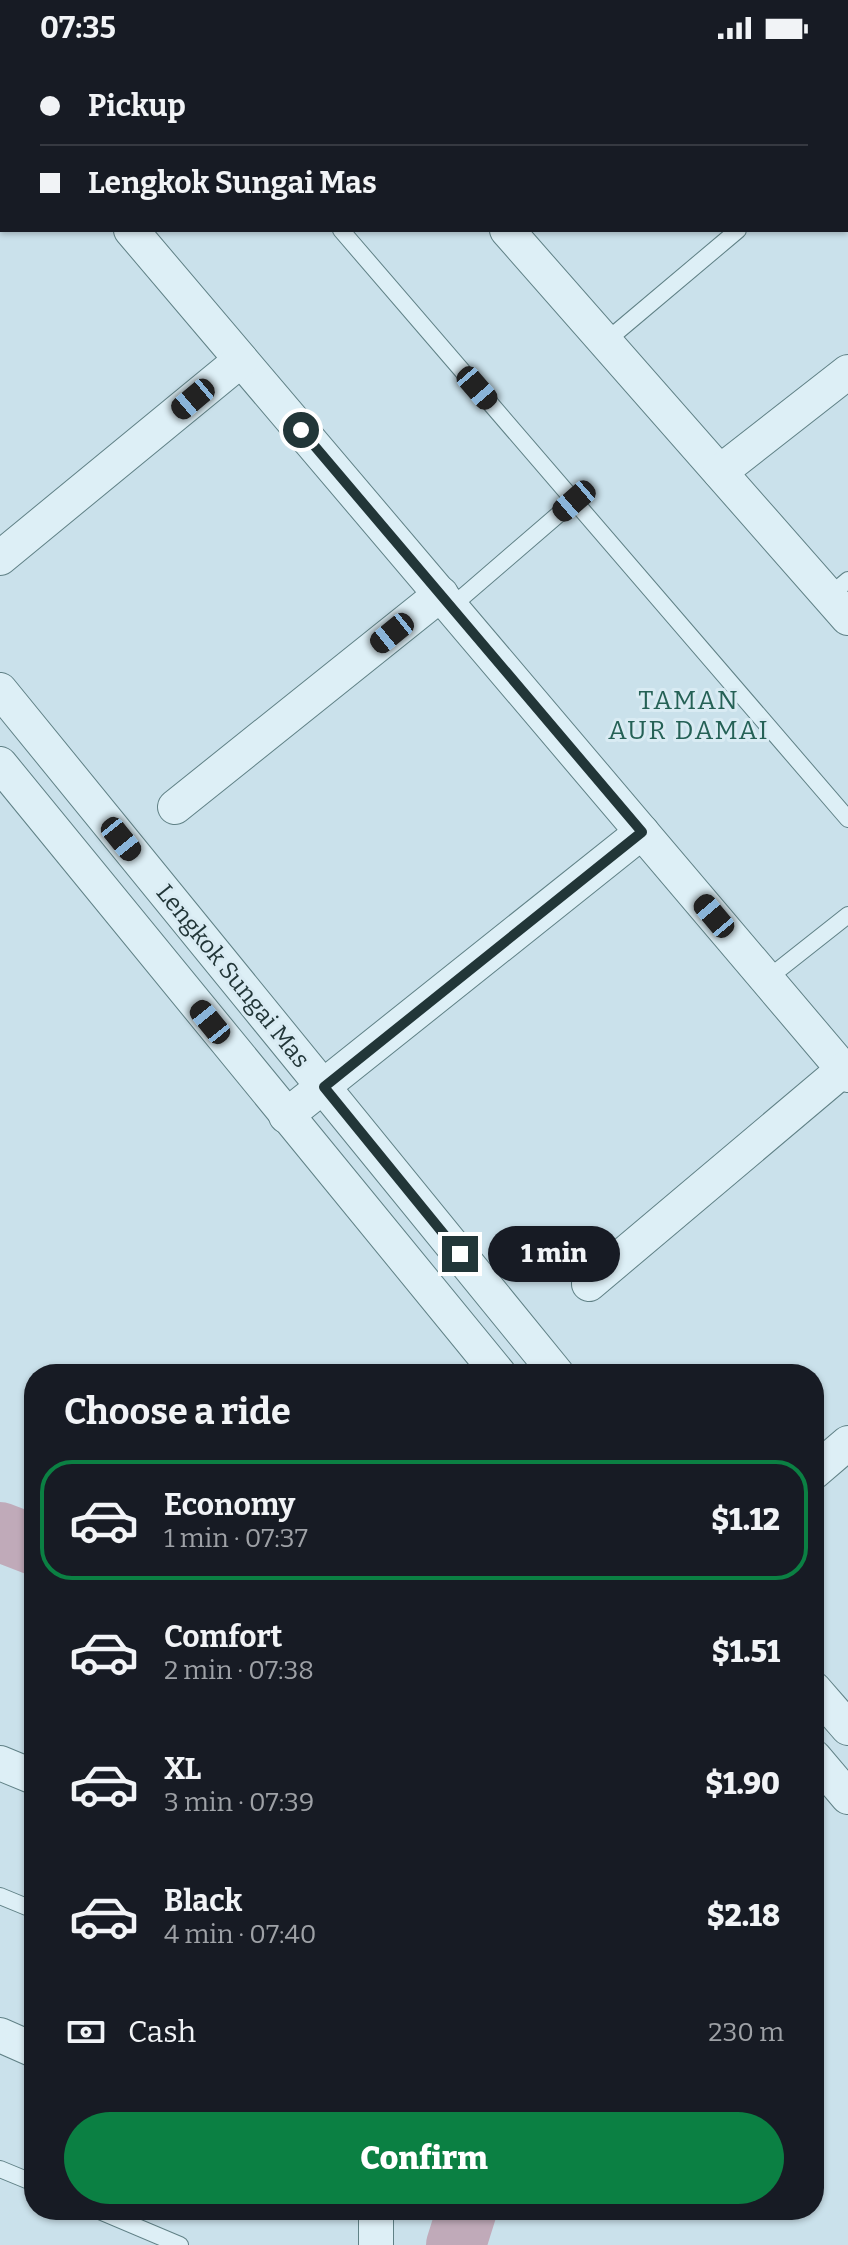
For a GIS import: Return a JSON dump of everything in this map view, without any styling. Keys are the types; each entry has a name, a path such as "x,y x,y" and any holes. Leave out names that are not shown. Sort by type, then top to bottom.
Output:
{"street":[{"path":"133,232 846,1072 589,1284"},
{"path":"509,232 720,472 842,598"},
{"path":"0,558 241,360"},
{"path":"720,472 848,372"},
{"path":"175,807 446,600"},
{"name":"Lengkok Sungai Mas","path":"0,690 549,1364"},
{"name":"Lengkok Sungai Mas","path":"0,764 491,1364"},
{"path":"286,1116 642,832"},
{"path":"824,1463 848,1443"},
{"path":"824,1700 848,1728"},
{"path":"0,1763 24,1773"},
{"path":"824,1769 848,1797"},
{"path":"0,2035 24,2046"},
{"path":"376,2220 376,2245"}],"lane":[{"path":"343,232 848,819"},
{"path":"605,342 736,232"},
{"path":"446,600 574,501"},
{"path":"767,979 848,915"},
{"path":"0,1896 24,1906"},
{"path":"0,2169 24,2179"},
{"path":"121,2220 180,2245"}],"waterway":[{"path":"0,1532 24,1541"},
{"path":"456,2245 464,2220"}],"district":[{"name":"TAMAN AUR DAMAI","path":"689,715"}],"route":[{"path":"301,430 642,832 324,1087 460,1254"}]}
